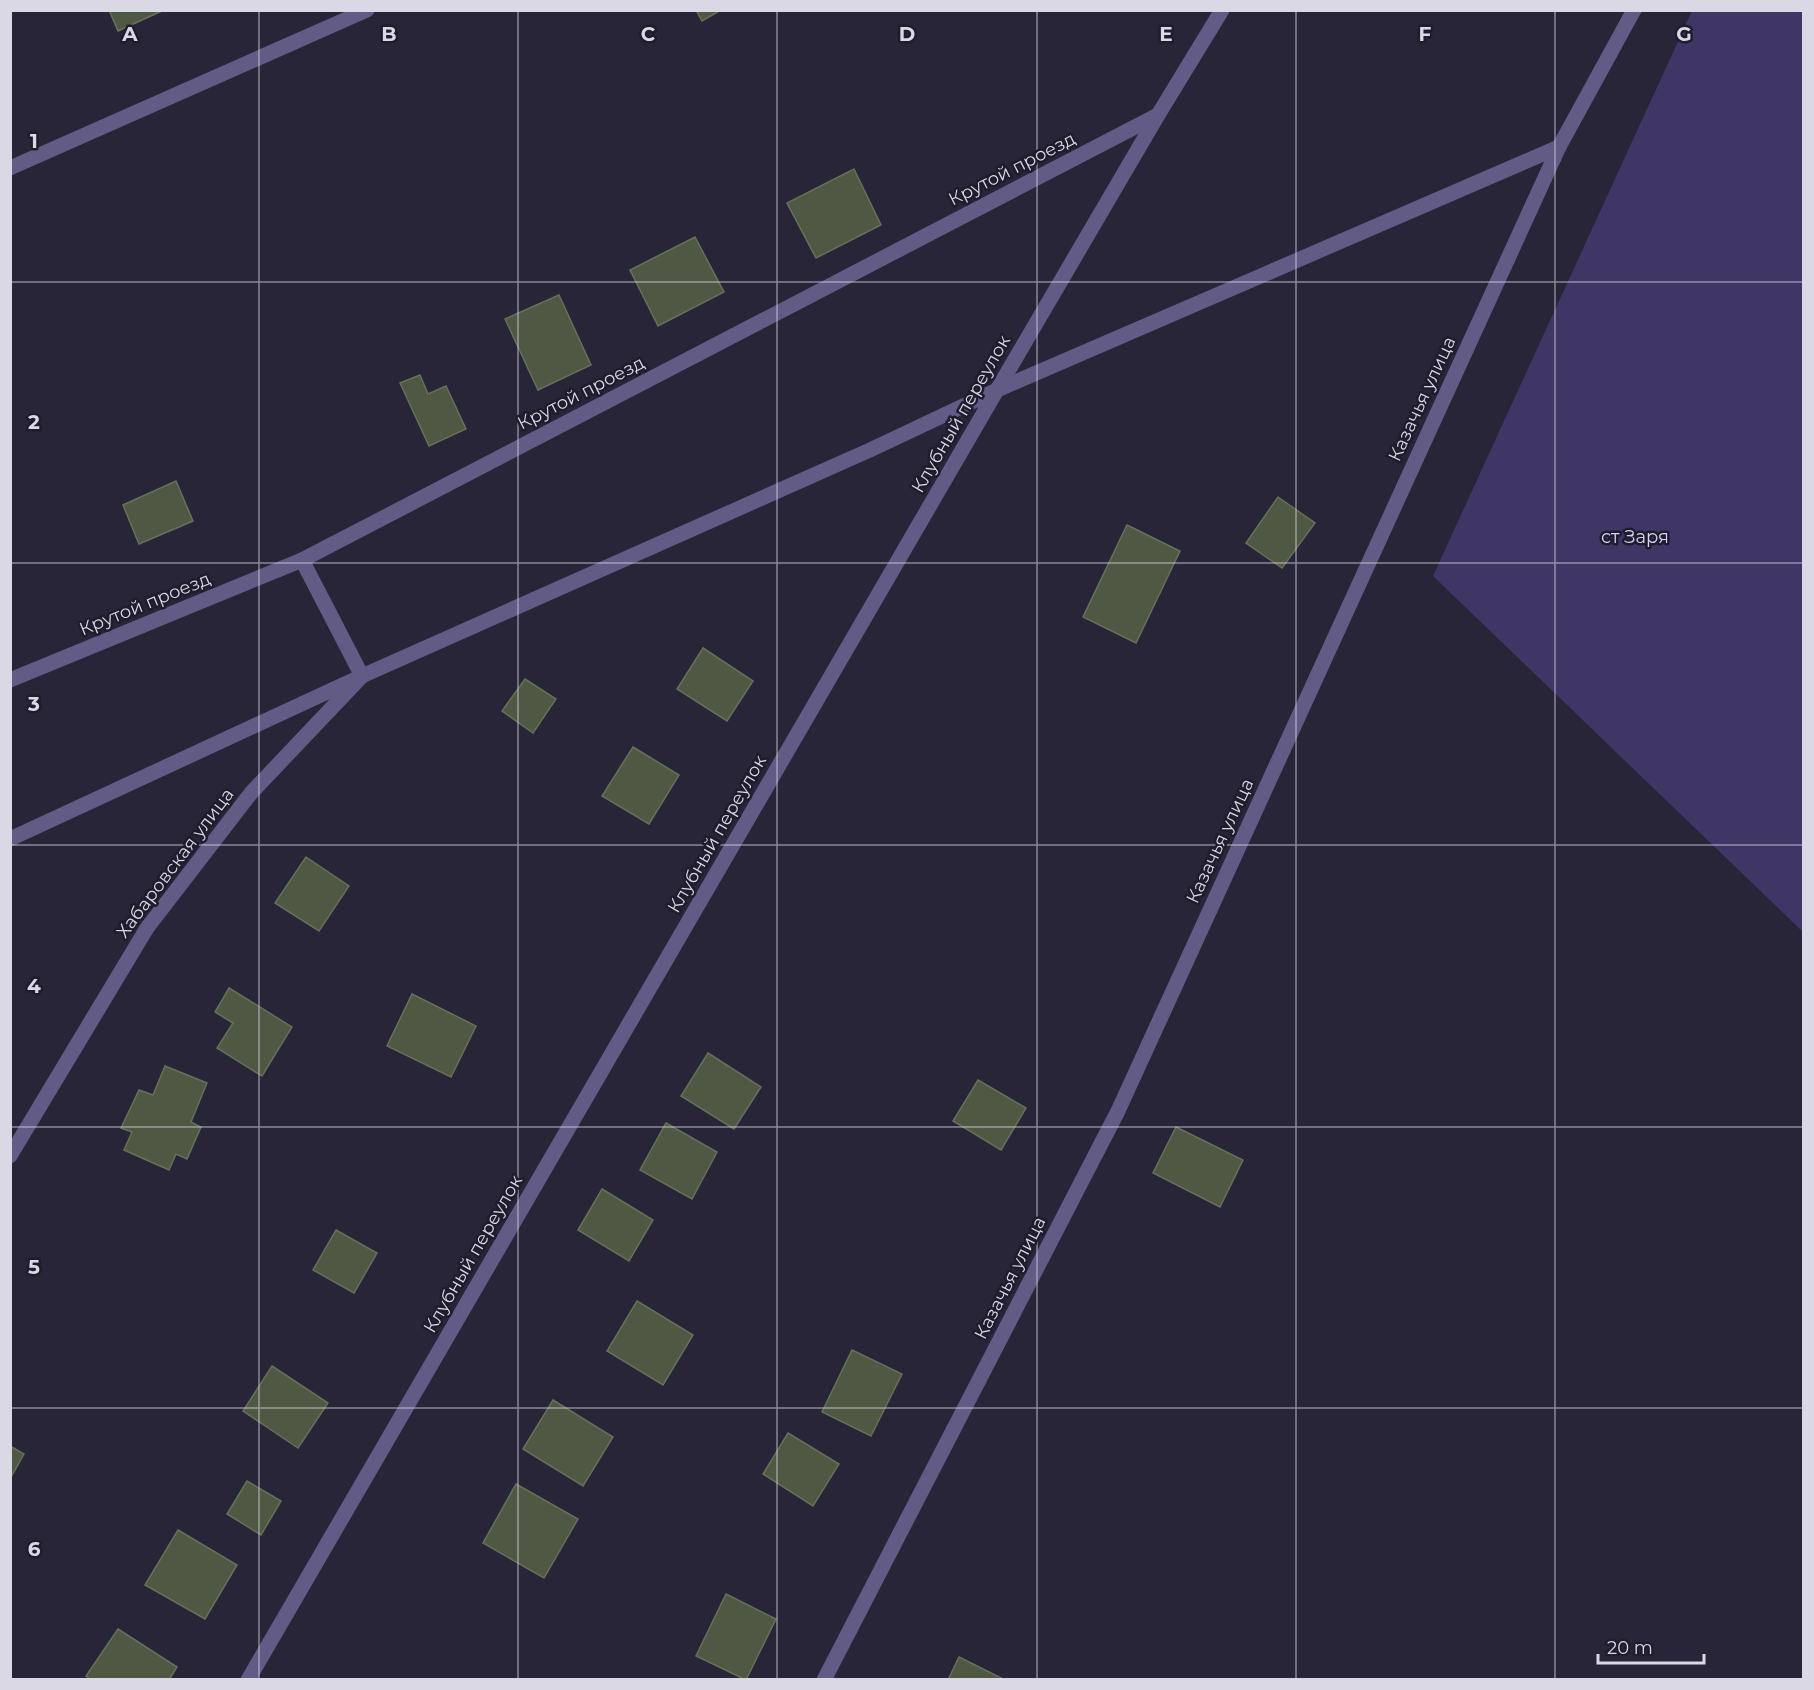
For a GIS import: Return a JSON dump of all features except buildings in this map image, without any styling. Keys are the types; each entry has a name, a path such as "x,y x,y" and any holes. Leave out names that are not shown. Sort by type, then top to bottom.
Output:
{"street":[{"path":"10,168 367,10"},
{"name":"Клубный переулок","path":"248,1680 997,390 1222,10"},
{"name":"Казачья улица","path":"824,1680 1118,1111 1559,147 1634,10"},
{"name":"Крутой проезд","path":"10,680 302,560 1158,115"},
{"path":"10,839 362,676 870,450 997,390 1559,147"},
{"path":"302,560 362,676"},
{"name":"Хабаровская улица","path":"10,1156 147,927 251,793 362,676"}],"green space":[{"name":"ст Заря","path":"1692,11 1803,11 1803,932 1433,576"}]}
